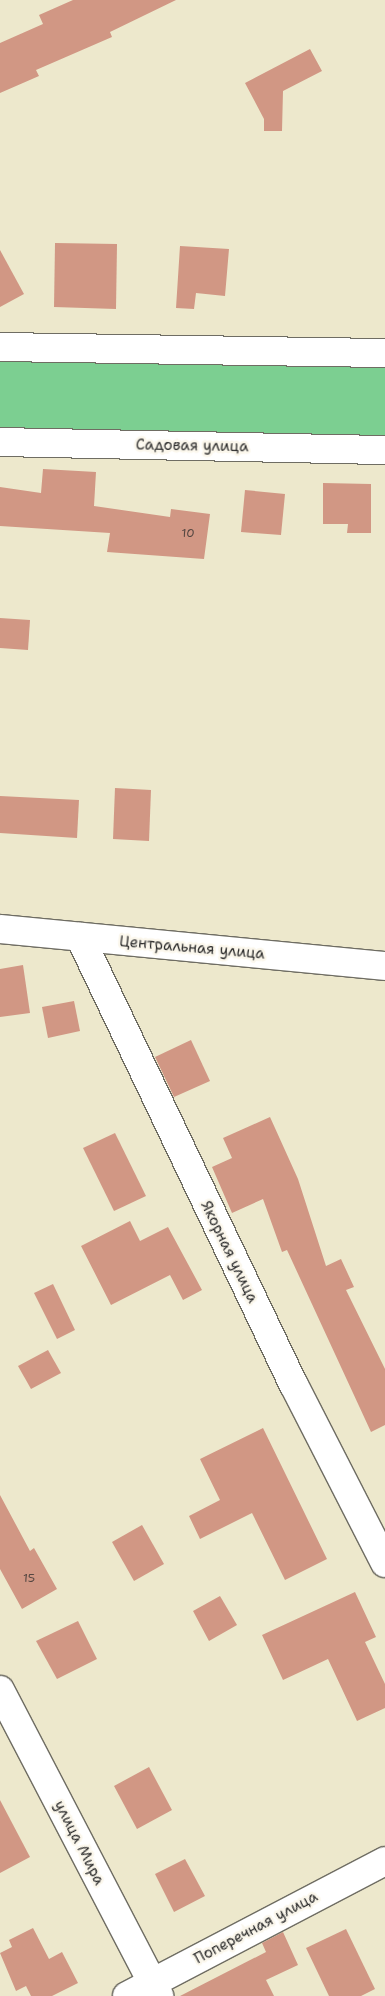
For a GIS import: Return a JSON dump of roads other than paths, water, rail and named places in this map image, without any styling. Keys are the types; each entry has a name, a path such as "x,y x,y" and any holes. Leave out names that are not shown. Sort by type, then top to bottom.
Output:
{"street":[{"path":"0,347 385,353"},
{"name":"Садовая улица","path":"0,442 385,450"},
{"name":"Центральная улица","path":"0,929 385,966"},
{"name":"Якорная улица","path":"80,937 294,1385 385,1563"},
{"name":"улица Мира","path":"0,1690 156,1990"},
{"name":"Поперечная улица","path":"127,1996 156,1990 385,1860"}]}
